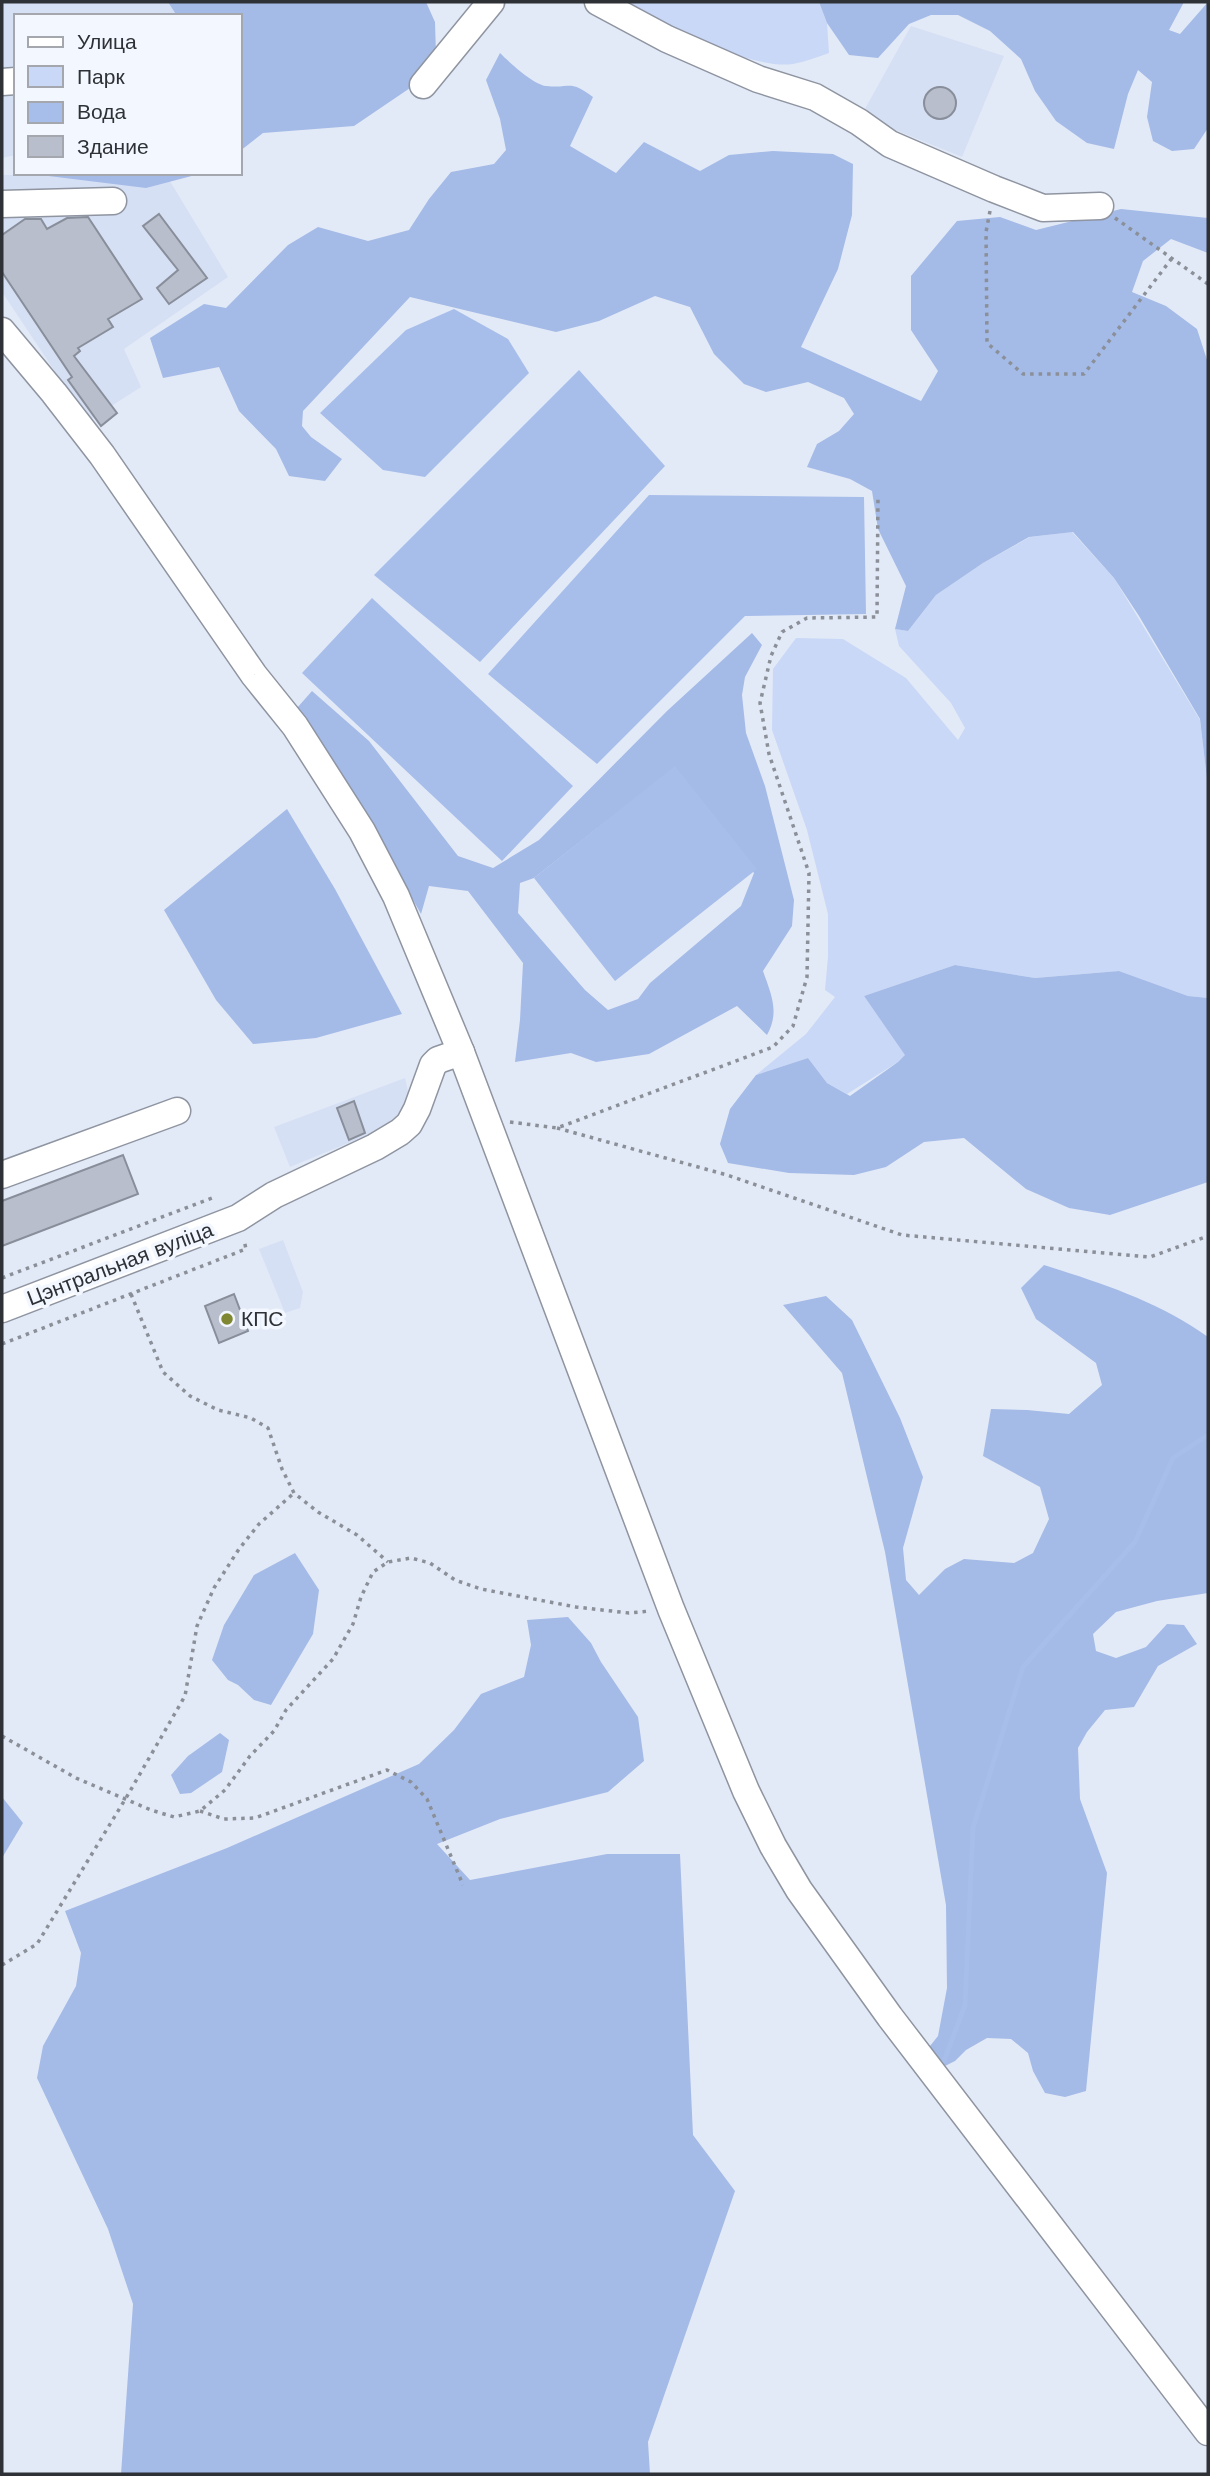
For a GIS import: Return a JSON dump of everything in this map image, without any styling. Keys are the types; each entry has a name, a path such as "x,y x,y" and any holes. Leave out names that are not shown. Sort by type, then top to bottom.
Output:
{"street":[{"path":"423,85 491,2"},
{"path":"598,2 667,39 758,79 815,97 859,122 890,144 994,189 1043,208 1100,206"},
{"path":"2,204 113,201"},
{"path":"2,331 102,455 254,675 295,726 354,819 396,896 461,1052 671,1609 746,1791 773,1846 799,1890 890,2017 1208,2432"},
{"name":"Цэнтральная вуліца","path":"2,1310 238,1218 274,1195 375,1147 408,1124 417,1109 433,1065 438,1060 461,1052"},
{"path":"2,1175 177,1111"}],"path":[{"path":"994,189 986,232 987,343 1023,374 1084,374 1172,258"},
{"path":"1100,206 1208,284"},
{"path":"556,1128 773,1047 793,1026 807,977 809,873 769,754 760,703 771,656 782,632 807,618 877,617 878,495"},
{"path":"485,1118 556,1128 727,1175 902,1236 1150,1256 1208,1236"},
{"path":"2,1278 212,1198"},
{"path":"2,1344 246,1249 238,1218"},
{"path":"131,1294 163,1372 190,1396 218,1410 251,1418 268,1428 282,1469 294,1493 318,1512 356,1535 388,1562"},
{"path":"2,1965 37,1944 185,1696 197,1626 214,1588 259,1524 294,1493"},
{"path":"2,1736 76,1778 174,1817 200,1811 225,1790 250,1756 274,1731 286,1710 333,1659 353,1624 361,1597 373,1572 388,1562 411,1558 430,1563 455,1580 481,1589 576,1607 629,1613 671,1609"},
{"path":"200,1811 224,1819 255,1818 387,1770 411,1782 427,1799 463,1885"}],"shaded area":[{"path":"2,2 168,2 176,14 14,14 14,155 2,158"},
{"path":"168,2 426,2 435,22 436,55 413,86 354,126 263,133 242,149 242,14 176,14"},
{"path":"819,2 1184,2 1169,30 1180,34 1208,2 1208,128 1194,149 1172,151 1153,141 1147,117 1152,82 1138,70 1128,94 1114,149 1087,143 1056,121 1035,91 1021,59 990,31 958,15 931,15 909,24 878,58 849,55 827,23"},
{"path":"911,26 1004,56 962,157 861,116"},
{"path":"500,53 541,84 554,87 574,86 593,97 570,146 616,173 644,142 700,171 729,155 773,151 833,154 853,164 852,215 838,269 801,347 921,401 938,371 911,330 911,276 957,221 1000,217 1036,230 1121,209 1208,218 1208,253 1171,239 1143,261 1132,292 1166,306 1197,329 1208,363 1208,788 1200,719 1114,578 1073,532 1029,537 983,563 936,595 908,631 895,629 906,586 878,529 872,491 850,479 807,467 817,444 839,431 854,414 844,398 808,382 766,392 744,384 714,354 690,307 655,296 599,321 556,332 410,297 303,411 302,426 311,437 342,459 325,481 289,476 276,449 239,411 219,367 163,378 150,338 204,304 226,308 288,245 318,227 368,241 409,230 451,172 494,164 506,150 500,119 486,80"},
{"path":"2,175 166,175 228,277 124,349 141,387 88,421 2,292"},
{"path":"40,175 195,175 146,188"},
{"path":"752,633 762,645 745,677 742,695 746,733 765,786 794,900 792,926 763,971 773,1003 771,1027 767,1035 737,1006 649,1054 596,1062 571,1053 515,1062 523,963 468,891 429,886 421,914 379,840 297,708 312,691 369,741 458,856 493,868 539,840 667,711","holes":["675,767 754,873 741,906 650,983 638,999 608,1010 585,990 518,913 520,883 534,878"]},
{"path":"287,809 335,889 402,1014 316,1038 253,1044 216,1000 164,910"},
{"path":"955,965 1035,978 1119,971 1188,996 1208,998 1208,1182 1110,1215 1069,1208 1026,1189 964,1138 924,1142 886,1167 854,1175 789,1173 728,1163 720,1144 730,1109 756,1075 808,1058 827,1083 850,1096 905,1055 864,996"},
{"path":"405,1078 409,1096 402,1121 290,1167 274,1127"},
{"path":"283,1240 303,1292 300,1308 285,1313 259,1249"},
{"path":"1044,1265 1108,1286 1150,1304 1208,1337 1208,1593 1157,1601 1116,1612 1093,1634 1096,1651 1116,1658 1146,1647 1167,1624 1184,1625 1197,1644 1158,1666 1134,1707 1105,1710 1078,1748 1080,1799 1107,1873 1086,2091 1065,2097 1045,2093 1033,2071 1028,2053 1011,2039 987,2038 939,2069 926,2051 938,2036 947,1988 946,1905 885,1552 842,1373 783,1305 826,1296 852,1320 900,1418 923,1477 903,1548 906,1580 919,1595 945,1569 964,1559 1014,1563 1033,1553 1049,1519 1040,1487 983,1456 991,1409 1069,1414 1102,1385 1096,1363 1036,1319 1021,1288"},
{"path":"295,1553 319,1590 313,1634 271,1705 254,1700 238,1685 228,1680 212,1660 224,1625 254,1575"},
{"path":"568,1617 591,1643 638,1717 644,1761 608,1792 500,1819 437,1844 470,1880 607,1854 680,1854 693,2135 735,2191 648,2442 650,2474 121,2474 133,2304 108,2229 37,2078 43,2046 76,1986 81,1953 65,1911 227,1848 419,1764 454,1730 481,1694 524,1677 531,1645 527,1620"},
{"path":"220,1733 229,1740 222,1772 191,1793 180,1794 171,1775 188,1756"},
{"path":"2,1797 23,1823 2,1858"}],"green space":[{"path":"621,2 819,2 827,23 829,53 793,64 753,60 706,43"},
{"path":"1072,532 1114,578 1200,720 1208,788 1208,998 1188,996 1119,971 1035,978 955,965 864,996 906,1055 847,1094 827,1083 808,1058 756,1075 806,1034 835,997 825,990 828,914 807,830 772,730 773,669 796,638 843,639 906,678 958,740 965,728 951,703 899,646 895,629 908,631 936,595 983,563 1030,537"}],"water":[{"path":"454,309 508,339 529,373 425,477 383,470 320,413 406,330"},
{"path":"579,370 665,466 480,662 374,575"},
{"path":"649,495 864,497 866,614 745,616 597,764 488,674"},
{"path":"372,598 573,786 502,861 302,673"},
{"path":"675,766 757,869 615,981 534,878"}],"building":[{"path":"940,87 951,92 956,103 951,114 940,119 929,114 924,103 929,92"},
{"path":"159,214 207,278 169,304 157,288 178,270 143,226"},
{"path":"88,217 142,299 108,319 113,327 78,348 80,351 74,356 117,413 101,426 68,380 72,377 2,272 2,235 25,219 41,219 47,229 67,218"},
{"path":"354,1101 365,1133 349,1140 337,1108"},
{"path":"123,1155 138,1194 2,1246 2,1201"},
{"name":"КПС","path":"234,1294 248,1331 219,1343 205,1306"}],"waterway":[{"path":"944,2061 965,2005 973,1828 1023,1667 1135,1542 1173,1458 1208,1435"}],"place":[{"name":"КПС","path":"227,1319"}]}
